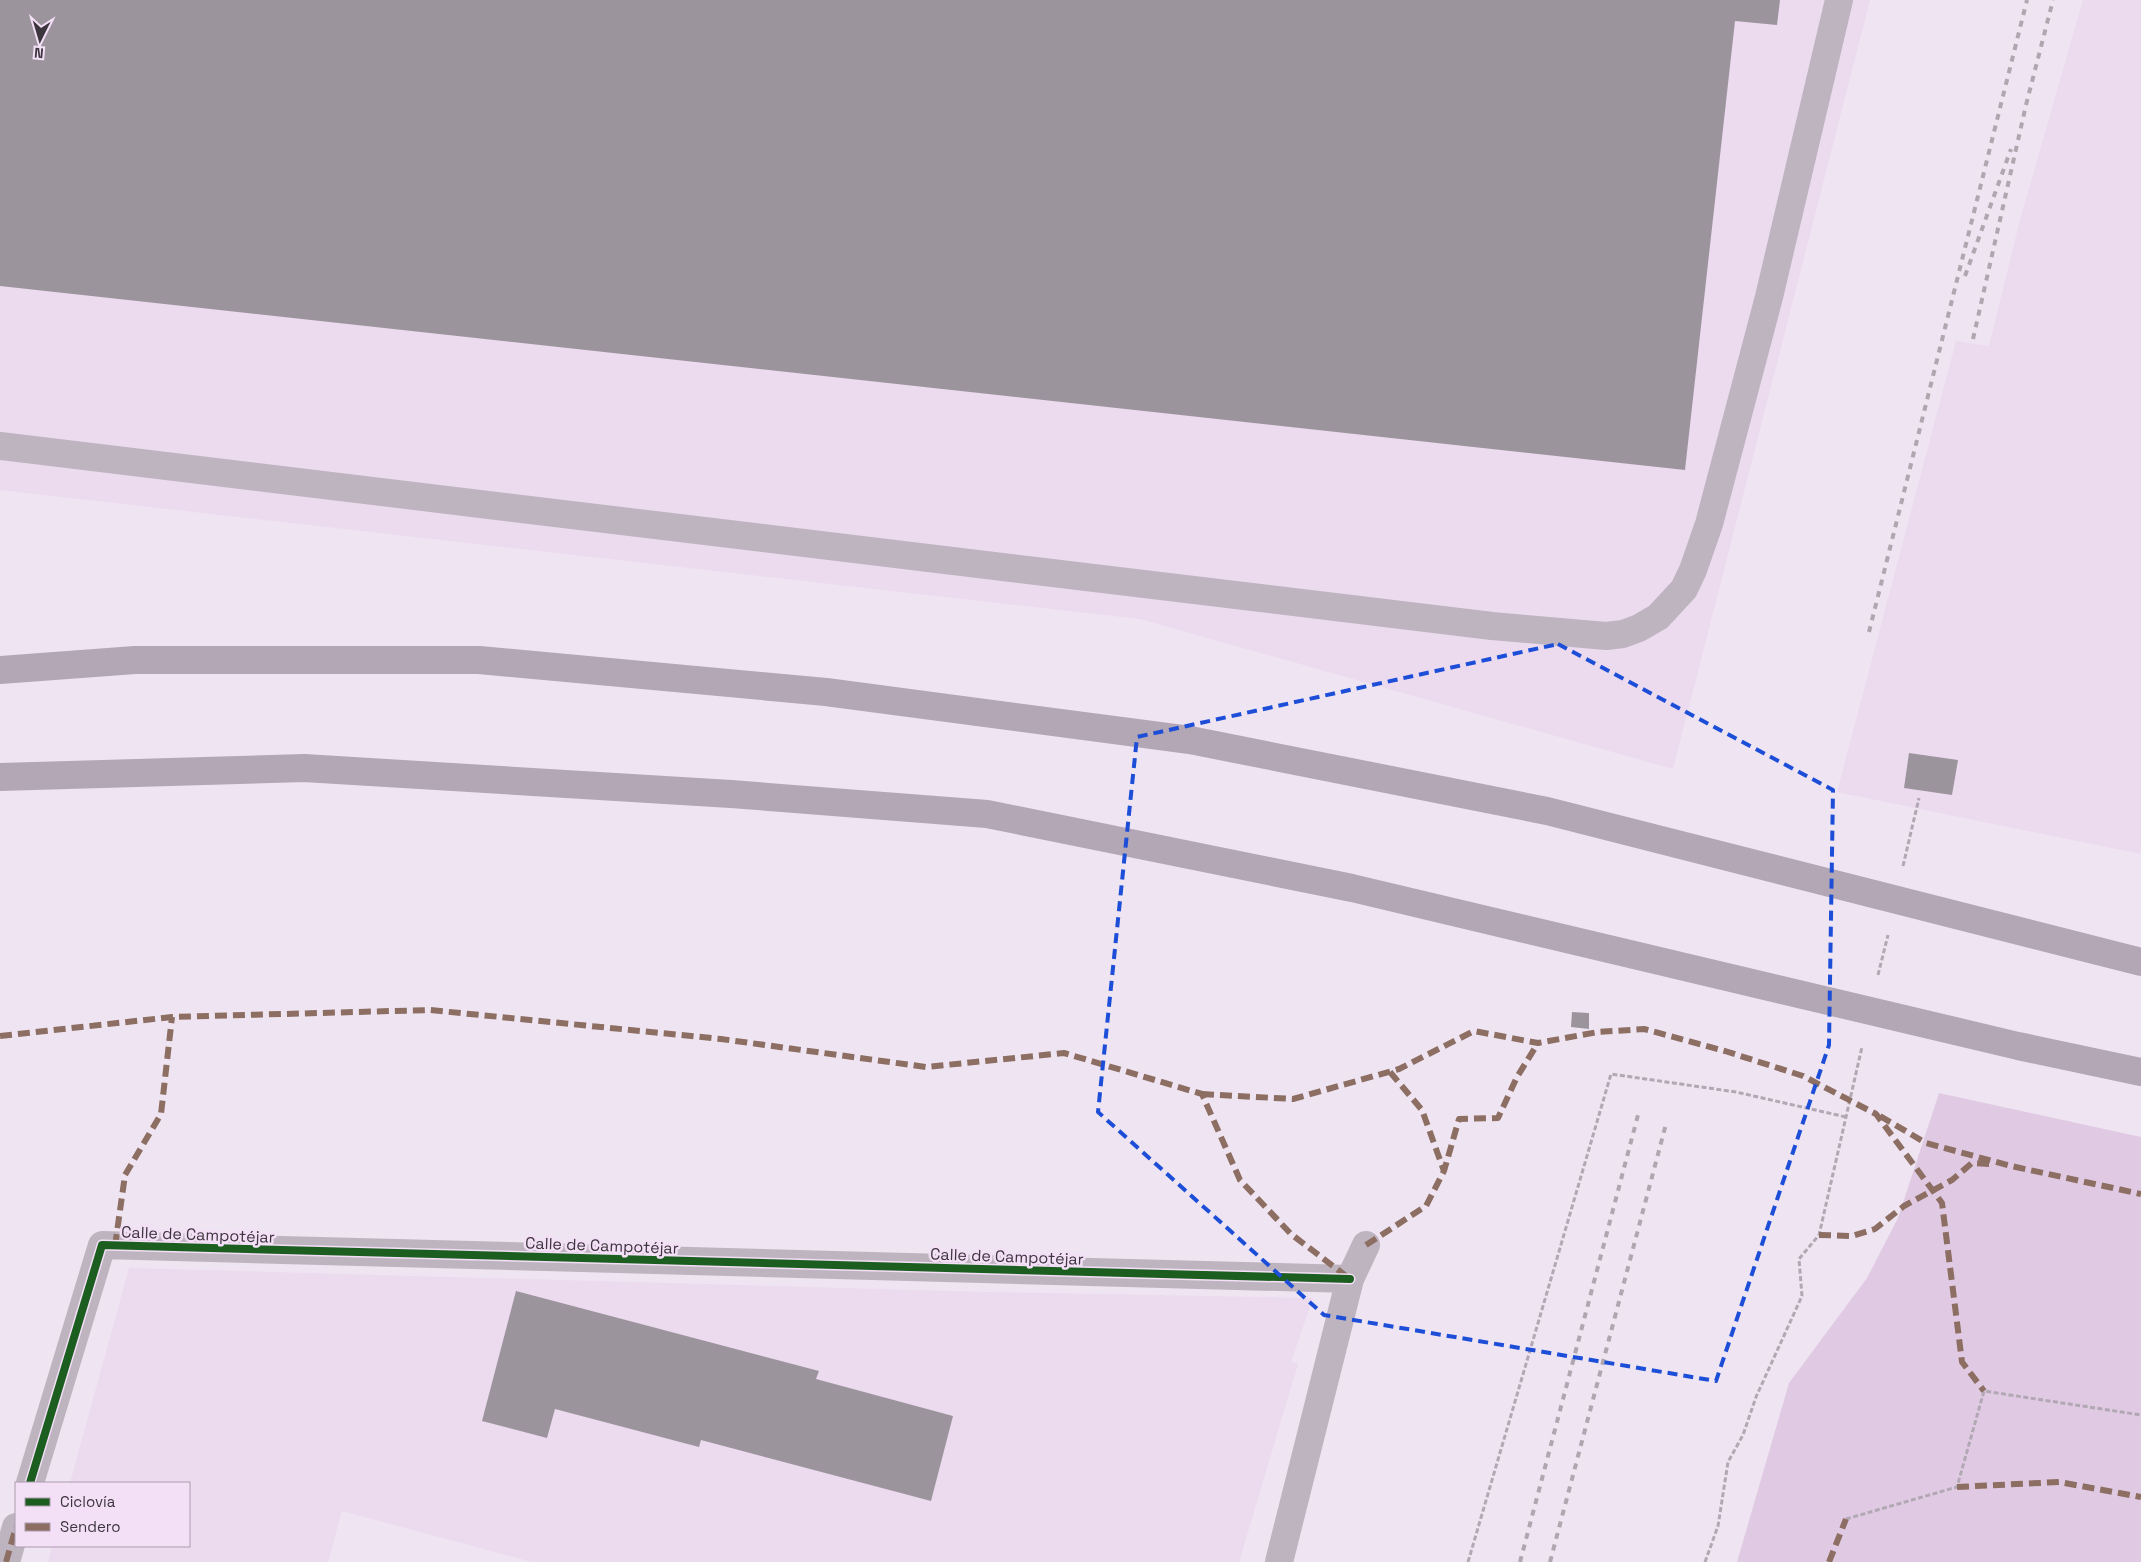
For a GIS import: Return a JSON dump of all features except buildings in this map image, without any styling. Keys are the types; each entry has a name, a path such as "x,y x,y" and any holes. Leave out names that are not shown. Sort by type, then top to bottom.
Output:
{"highway":[{"path":"0,670 135,660 479,660 826,692 1190,740 1547,811 2141,962"},
{"path":"0,777 304,768 731,794 987,814 1352,888 2018,1046 2141,1072"}],"street":[{"path":"0,446 1482,625 1606,636 1623,634 1639,628 1658,617 1684,589 1709,524 1769,297 1839,0"},
{"path":"1279,1562 1350,1278 1366,1245"},
{"name":"Calle de Campotéjar","path":"30,1482 102,1246 1350,1278"},
{"path":"6,1562 15,1530"}],"path":[{"path":"1903,869 1919,798"},
{"path":"1877,982 1890,925"},
{"path":"1705,1562 1718,1526 1728,1462 1744,1435 1756,1396 1802,1296 1799,1258 1819,1235 1864,1038"},
{"path":"1468,1562 1611,1074 1736,1092 1846,1117"},
{"path":"1846,1519 1957,1487 1984,1391 2141,1415"}],"highlighted area":[{"path":"1558,644 1833,790 1829,1045 1716,1381 1324,1315 1098,1112 1137,737"}],"shaded area":[{"path":"0,0 1870,0 1673,769 1140,619 0,490"},
{"path":"2083,0 2141,0 2141,854 1837,792 1956,341 1989,346 2019,224"},
{"path":"1939,1093 2141,1137 2141,1562 1737,1562 1789,1383 1867,1278 1898,1218"},
{"path":"129,1268 986,1292 1313,1298 1291,1362 1298,1364 1239,1562 532,1562 342,1511 328,1562 48,1562 52,1547 190,1547 190,1482 70,1482"}],"railway":[{"path":"1869,632 2027,0"},
{"path":"1973,339 2026,105 2053,0"},
{"path":"1965,276 2011,149"},
{"path":"1520,1562 1638,1115"},
{"path":"1550,1562 1666,1124"}],"marked path":[{"path":"0,1036 172,1017 430,1010 721,1039 926,1067 1064,1053 1202,1094 1240,1180 1291,1234 1350,1279"},
{"path":"115,1246 125,1175 161,1114 172,1017"},
{"path":"1202,1094 1293,1099 1399,1069 1474,1031 1538,1043 1598,1032 1644,1029 1725,1051 1803,1076 1876,1114 1942,1203 1962,1362 1984,1391"},
{"path":"1366,1245 1426,1206 1444,1171 1459,1119 1498,1118 1517,1077 1538,1043"},
{"path":"1390,1072 1422,1110 1444,1171"},
{"path":"1880,1116 1926,1143 2011,1166 2141,1194"},
{"path":"1819,1235 1852,1236 1875,1229 1904,1206 1952,1180 1972,1163 1991,1164"},
{"path":"1957,1487 2059,1482 2141,1497"},
{"path":"1829,1562 1846,1519"},
{"path":"6,1562 15,1530"}],"cycle path":[{"path":"30,1482 102,1245 1350,1279"}]}
